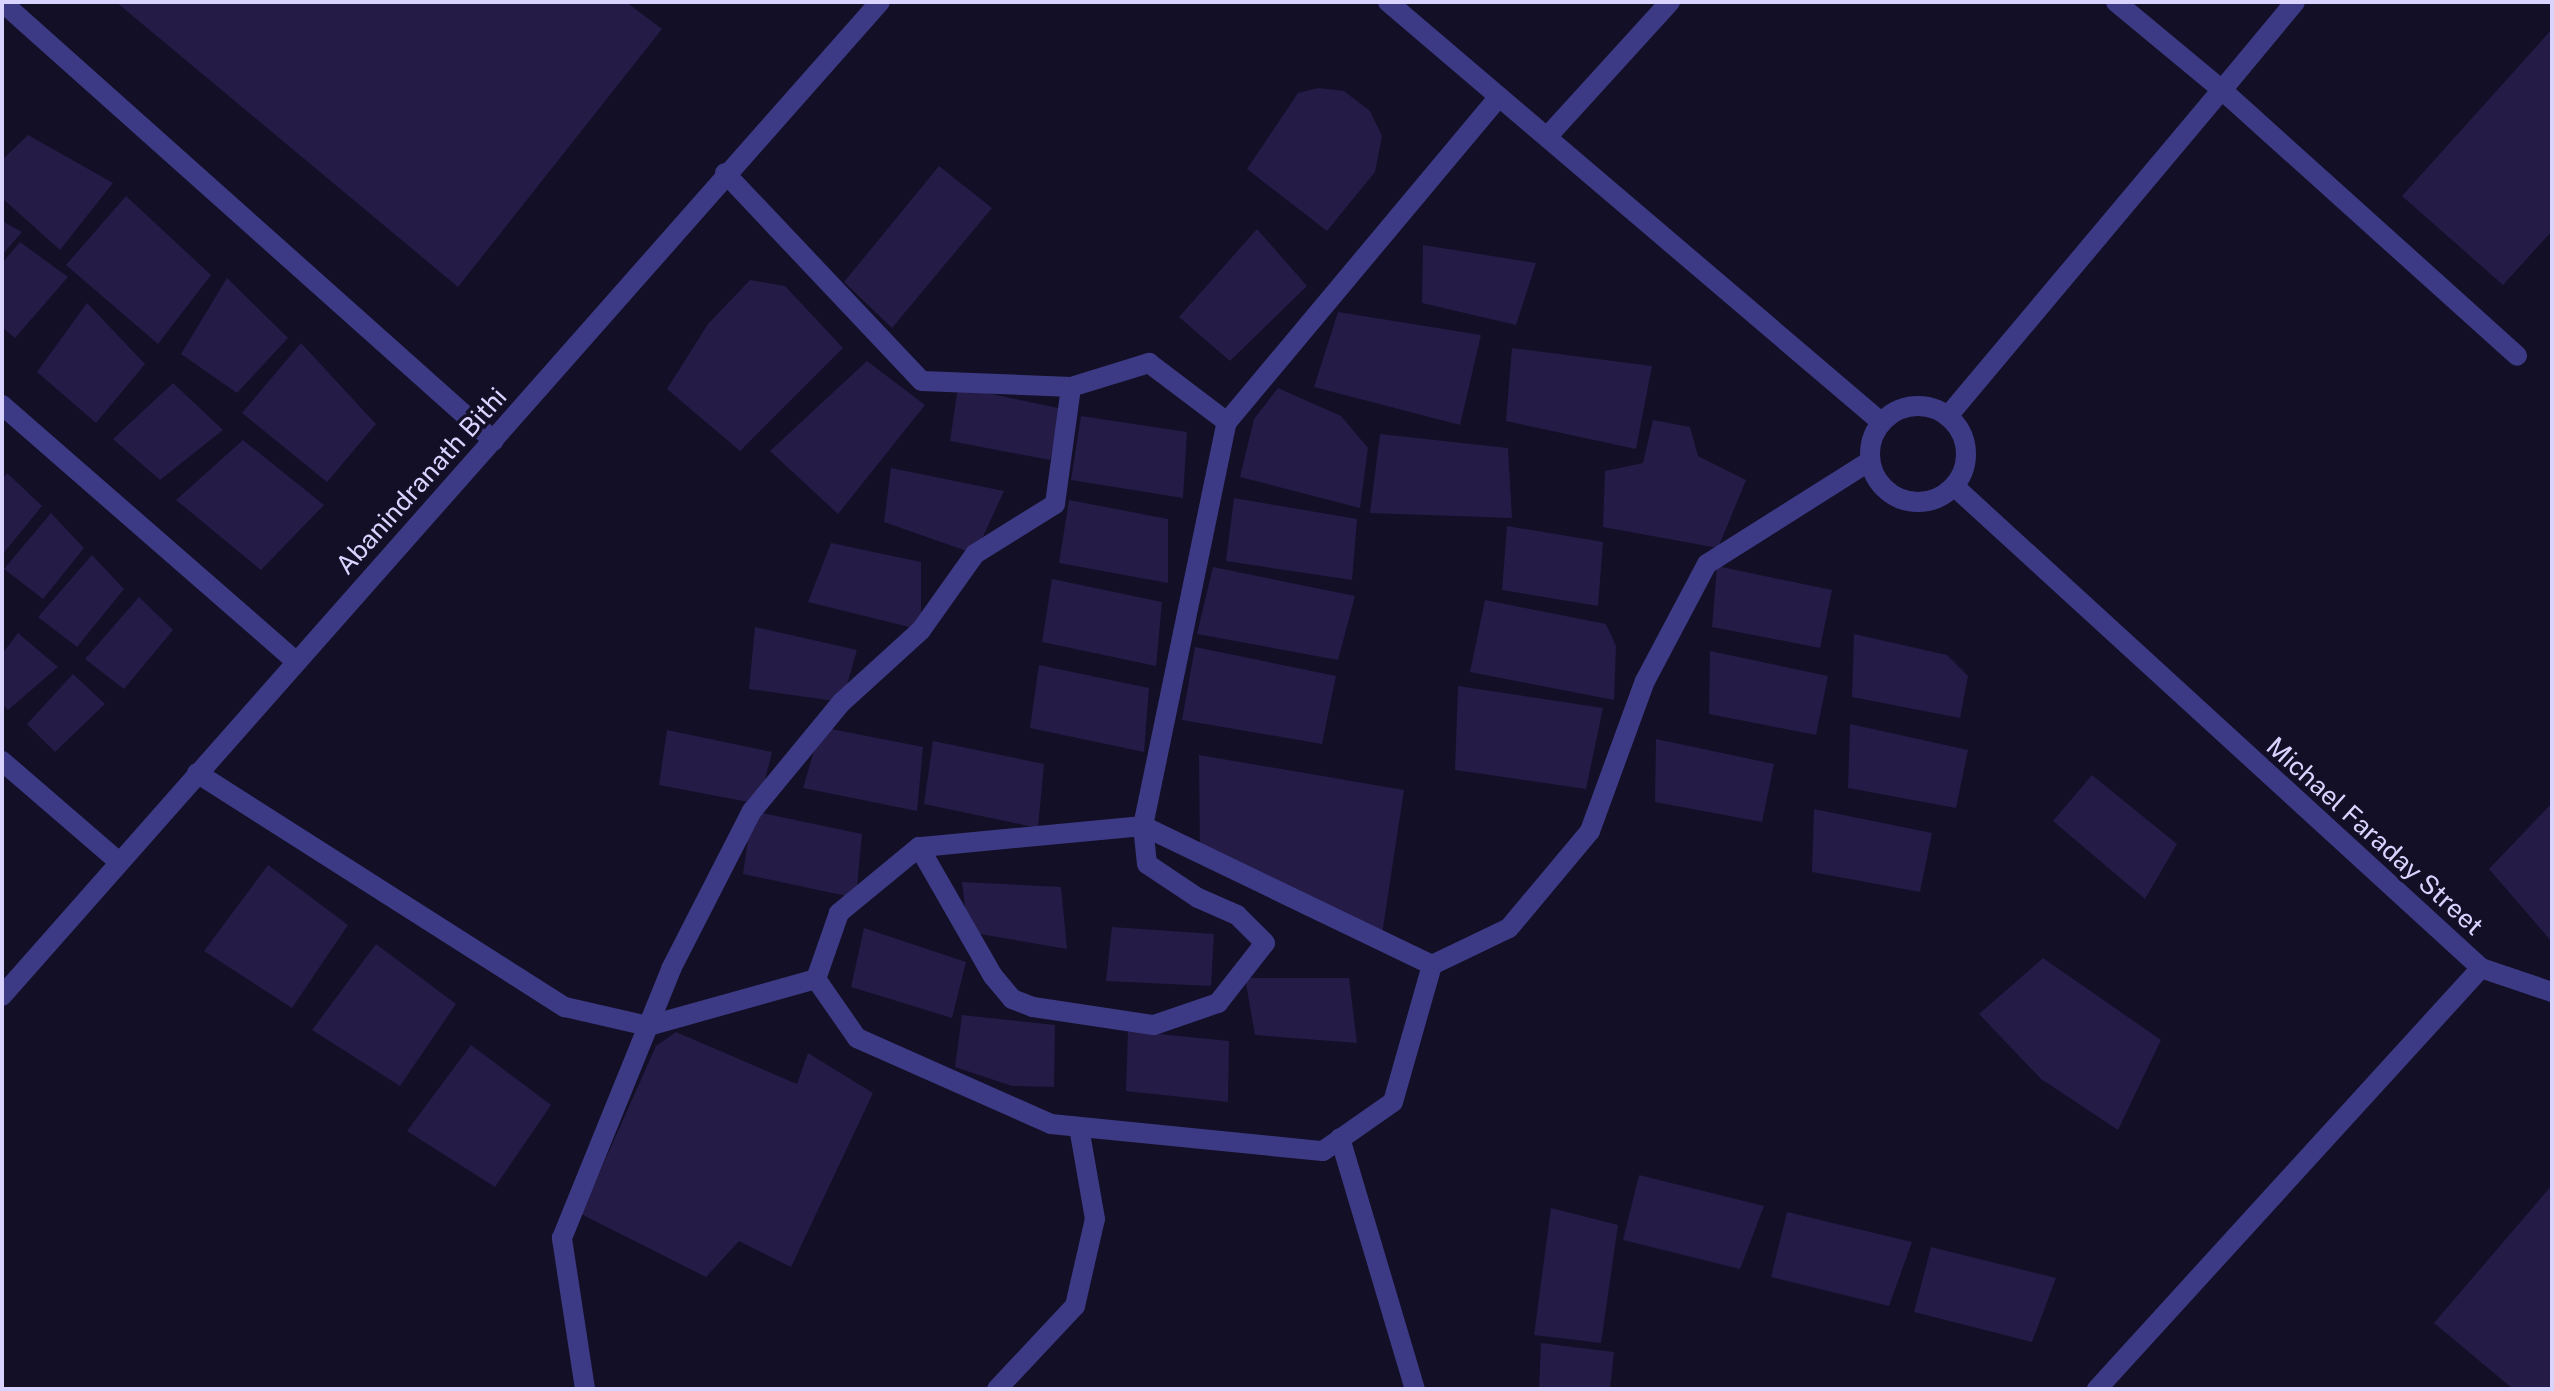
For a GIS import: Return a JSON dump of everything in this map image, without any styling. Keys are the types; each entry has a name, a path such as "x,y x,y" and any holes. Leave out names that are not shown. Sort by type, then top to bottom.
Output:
{"street":[{"path":"2,2 494,441"},
{"name":"Abanindranath Bithi","path":"2,996 295,661 494,441 725,173 880,2"},
{"path":"1388,2 1881,422"},
{"path":"1547,137 1670,2"},
{"path":"2116,2 2222,90 2517,356"},
{"path":"1948,416 2295,2"},
{"path":"919,847 993,976 1012,999 1088,1019 1154,1025 1218,1003 1265,943 1237,915 1198,898 1147,864 1143,826 1227,422 1499,97"},
{"path":"725,173 922,381 1071,387 1149,363 1227,422"},
{"path":"585,1389 562,1238 648,1026 752,811 842,702 921,630 975,554 1055,504 1071,387"},
{"path":"2,405 295,661"},
{"path":"1918,405 1948,416 1963,435 1967,451 1955,487 1939,499 1905,501 1877,481 1870,461 1871,441 1881,422 1918,405"},
{"path":"816,979 857,1038 1051,1124 1323,1151 1393,1102 1432,965 1509,928 1590,831 1645,681 1707,564 1870,461"},
{"name":"Michael Faraday Street","path":"1955,487 2481,968 2097,1389"},
{"path":"2,761 119,862"},
{"path":"197,773 565,1007 648,1026 816,979"},
{"path":"816,979 839,913 919,847 1143,826 1432,965"},
{"path":"2481,968 2552,992"},
{"path":"997,1389 1075,1306 1095,1219 1079,1127"},
{"path":"1340,1138 1415,1389"}],"building":[{"path":"116,2 626,2 662,29 458,287"},
{"path":"2552,29 2552,231 2503,285 2402,196"},
{"path":"1318,88 1344,91 1370,111 1382,136 1375,172 1327,231 1247,169 1298,93"},
{"path":"28,135 113,183 60,250 2,198 2,160"},
{"path":"939,166 992,208 892,328 844,282"},
{"path":"126,196 211,275 158,344 66,265"},
{"path":"2,221 22,232 2,255"},
{"path":"1257,229 1307,286 1230,361 1179,317"},
{"path":"20,242 68,277 15,338 2,327 2,263"},
{"path":"1423,245 1536,263 1516,325 1422,303"},
{"path":"227,278 288,338 237,393 181,354"},
{"path":"750,280 785,286 843,348 740,451 667,389 708,324"},
{"path":"87,303 145,364 96,423 37,372"},
{"path":"1338,312 1481,335 1460,425 1314,387"},
{"path":"301,343 376,424 327,482 242,413"},
{"path":"1512,348 1652,366 1636,449 1506,421"},
{"path":"867,361 925,405 838,514 770,451"},
{"path":"173,383 223,430 160,480 113,439"},
{"path":"958,387 1063,409 1050,460 950,441"},
{"path":"1278,388 1341,416 1368,448 1360,508 1240,477 1254,419"},
{"path":"1081,416 1187,432 1183,498 1071,480"},
{"path":"1653,420 1690,427 1698,456 1746,480 1718,548 1603,527 1605,471 1643,463"},
{"path":"1380,434 1508,448 1512,518 1370,513"},
{"path":"243,440 324,505 261,570 176,500"},
{"path":"891,468 1004,491 975,554 884,522"},
{"path":"7,473 42,506 2,555 2,480"},
{"path":"1234,498 1357,519 1352,580 1226,561"},
{"path":"1069,500 1168,519 1168,583 1059,563"},
{"path":"51,513 84,548 43,599 4,569"},
{"path":"1507,526 1603,542 1598,606 1502,590"},
{"path":"831,543 921,562 921,630 808,602"},
{"path":"92,555 124,589 77,647 38,617"},
{"path":"1717,566 1832,590 1820,648 1712,627"},
{"path":"1213,567 1355,596 1338,660 1197,634"},
{"path":"1052,579 1162,602 1156,666 1042,642"},
{"path":"139,597 173,630 124,689 85,659"},
{"path":"1485,600 1606,624 1616,646 1614,700 1470,672"},
{"path":"755,627 857,650 842,702 749,689"},
{"path":"18,633 58,667 8,710 2,704 2,654"},
{"path":"1854,634 1947,655 1968,676 1960,718 1852,697"},
{"path":"1195,647 1336,676 1322,744 1182,720"},
{"path":"1710,651 1828,676 1816,735 1709,714"},
{"path":"1039,665 1149,688 1144,752 1030,728"},
{"path":"73,674 105,704 55,752 27,724"},
{"path":"1458,686 1603,708 1586,789 1455,770"},
{"path":"1850,724 1968,750 1956,808 1848,788"},
{"path":"821,727 923,747 917,811 803,788"},
{"path":"667,730 772,752 759,804 659,785"},
{"path":"1656,739 1774,764 1762,822 1655,802"},
{"path":"933,741 1044,764 1038,828 924,804"},
{"path":"1199,755 1404,790 1381,941 1200,853"},
{"path":"2092,775 2177,844 2145,899 2053,821"},
{"path":"2552,803 2552,942 2489,869"},
{"path":"1814,809 1932,833 1920,892 1812,872"},
{"path":"752,811 862,834 856,898 743,874"},
{"path":"268,865 348,925 292,1008 204,951"},
{"path":"962,882 1061,887 1067,949 968,932"},
{"path":"1112,927 1214,934 1211,986 1106,981"},
{"path":"864,928 966,962 952,1018 851,987"},
{"path":"376,944 456,1004 400,1086 312,1030"},
{"path":"2043,958 2161,1040 2118,1130 2041,1079 1979,1014"},
{"path":"1245,978 1349,978 1357,1043 1255,1035"},
{"path":"962,1015 1055,1025 1054,1087 1012,1086 955,1067"},
{"path":"1128,1031 1229,1041 1228,1102 1126,1091"},
{"path":"676,1032 797,1084 808,1053 873,1093 791,1267 739,1241 706,1277 581,1214 656,1046"},
{"path":"471,1045 551,1105 495,1187 407,1131"},
{"path":"1639,1175 1764,1206 1740,1269 1623,1240"},
{"path":"2552,1185 2552,1389 2513,1389 2434,1323"},
{"path":"1551,1208 1618,1225 1601,1343 1534,1335"},
{"path":"1787,1212 1912,1242 1889,1306 1771,1277"},
{"path":"1931,1247 2056,1278 2032,1342 1914,1312"},
{"path":"1541,1343 1614,1352 1610,1389 1539,1389"}]}
